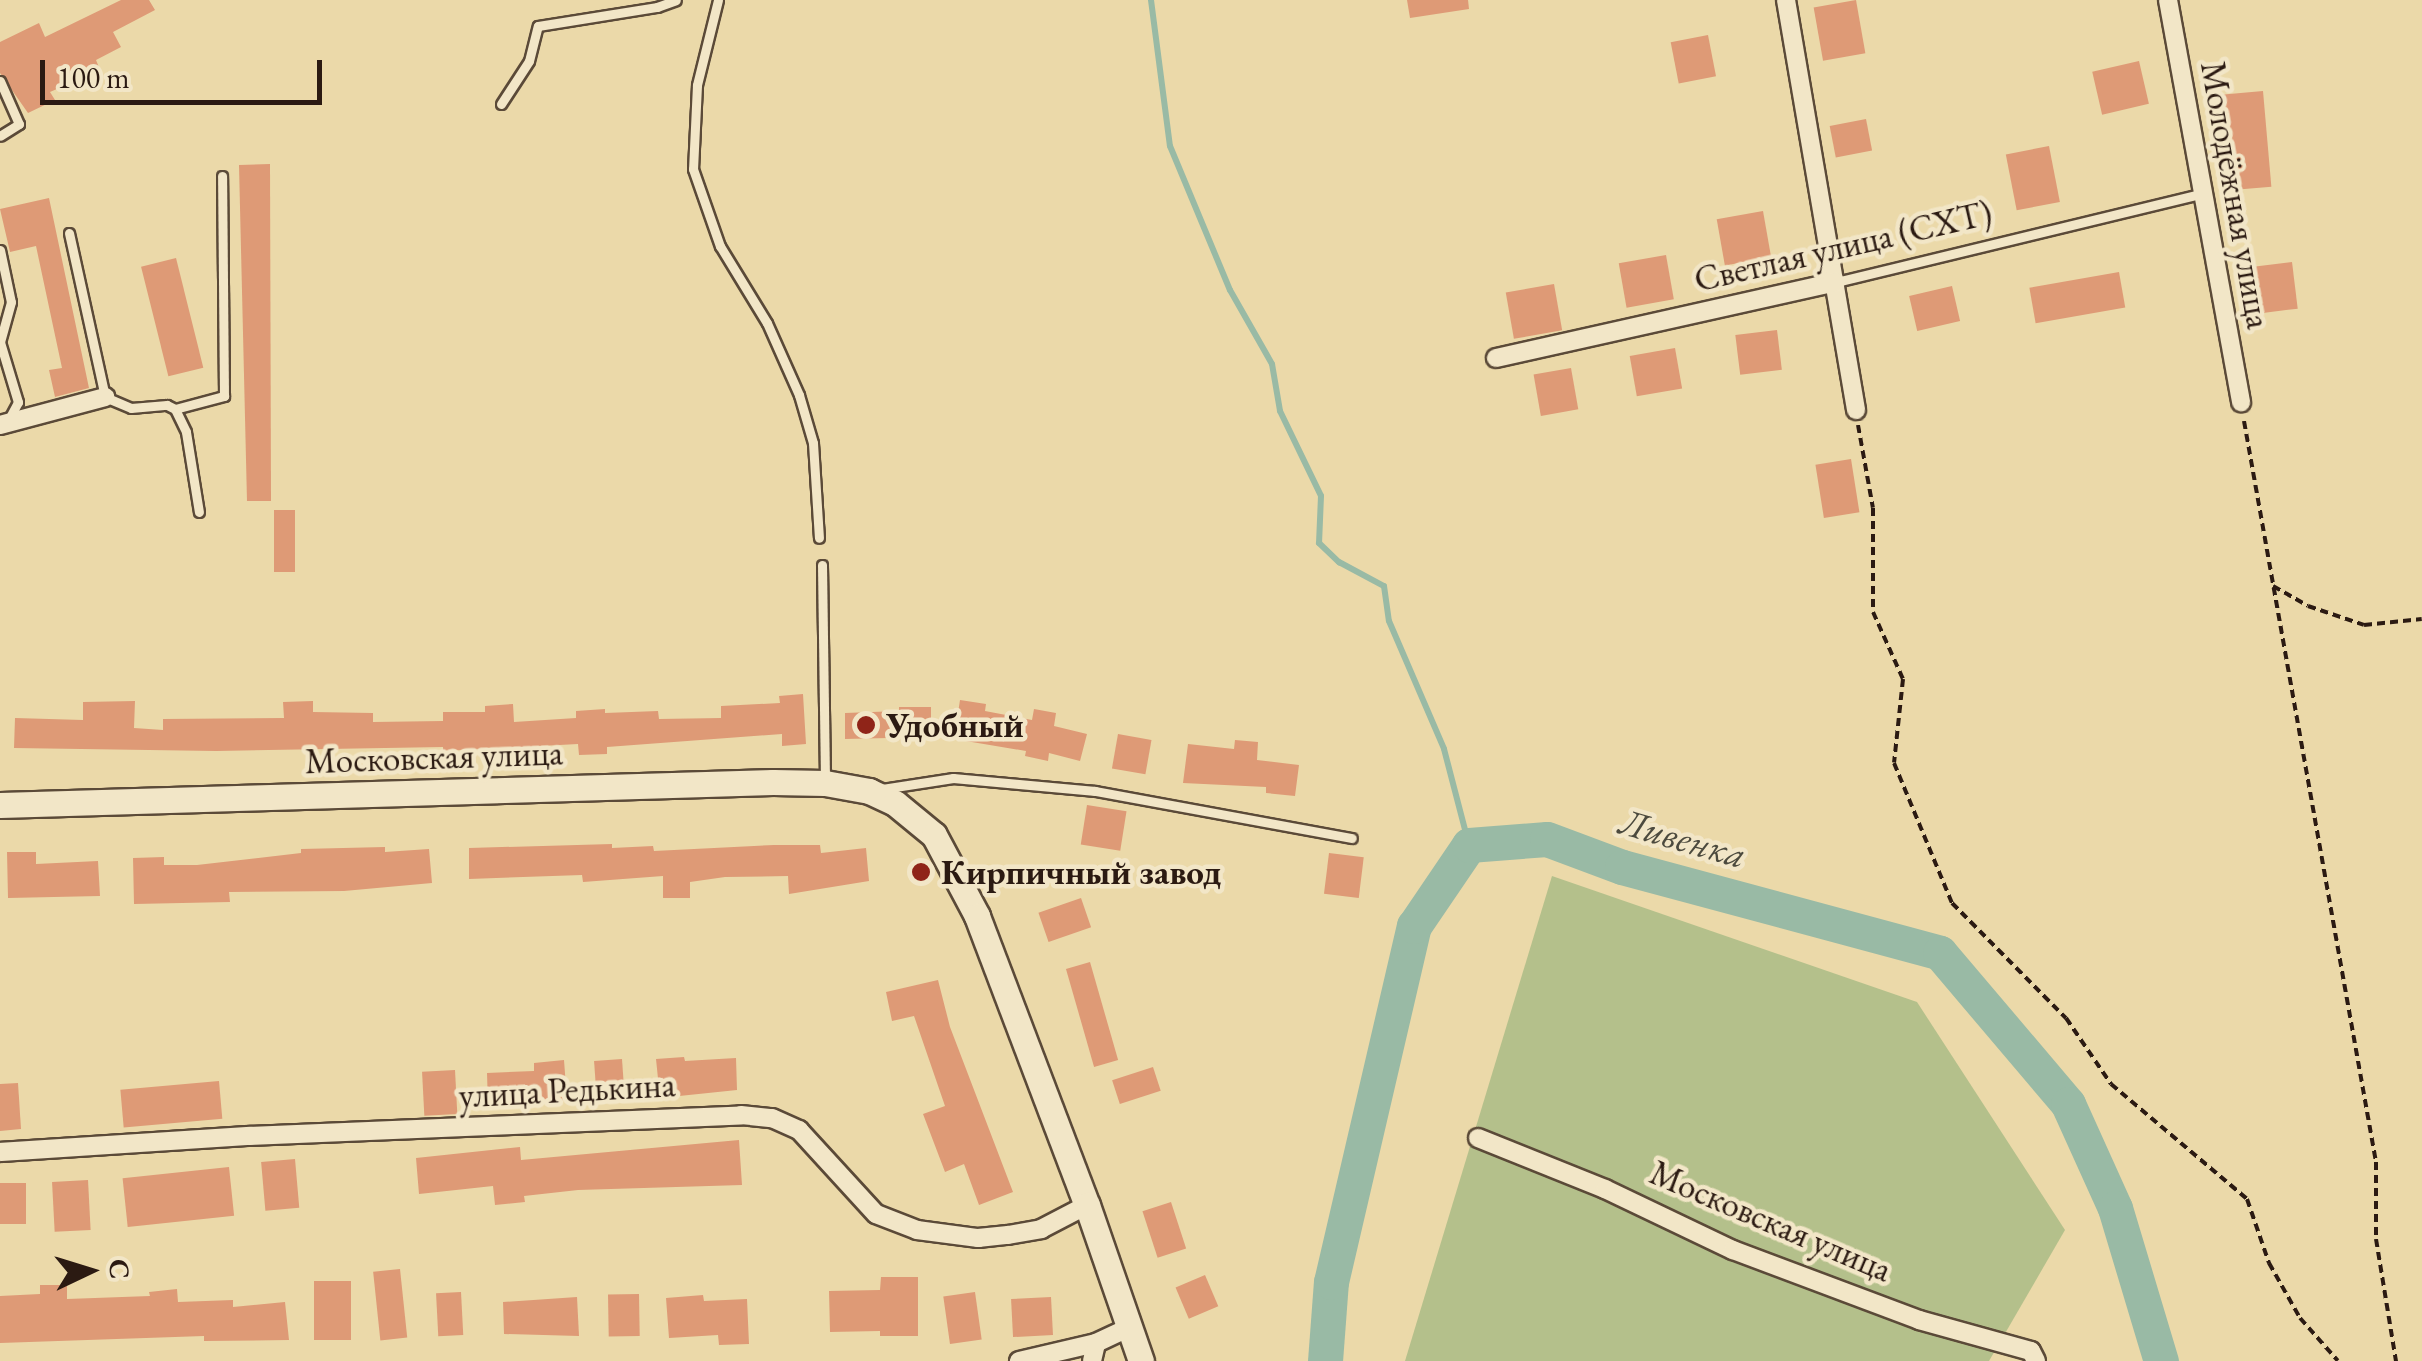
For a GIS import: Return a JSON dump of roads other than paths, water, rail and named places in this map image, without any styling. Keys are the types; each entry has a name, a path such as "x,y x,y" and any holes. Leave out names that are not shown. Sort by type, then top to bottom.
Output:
{"street":[{"path":"1786,0 1856,410"},
{"name":"Молодёжная улица","path":"2168,0 2241,402"},
{"name":"Светлая улица (СХТ)","path":"1496,358 1836,282"},
{"path":"3,424 105,397"},
{"name":"Московская улица","path":"0,805 825,784 869,791 917,816 952,861 977,916 1088,1205 1141,1361"},
{"name":"улица Редькина","path":"0,1152 249,1136 740,1115 772,1118 799,1130 876,1214 917,1230 978,1238 1008,1235 1041,1229 1088,1205"},
{"name":"Московская улица","path":"1478,1138 1606,1188 1734,1250 1919,1320 2031,1351 2036,1361"},
{"path":"1019,1361 1094,1352 1128,1328"}],"lane":[{"path":"501,104 529,61 538,26 658,8 676,0"},
{"path":"718,0 697,85 693,169 720,246 767,323 799,394 813,443 820,538"},
{"path":"0,80 19,124 0,136"},
{"path":"176,410 224,396 222,176"},
{"name":"Светлая улица (СХТ)","path":"1836,282 2203,194"},
{"path":"69,233 105,397 131,408 167,405 176,410 186,432 199,512"},
{"path":"0,250 6,300 0,342 18,402 3,424"},
{"path":"822,565 825,784"},
{"name":"Московская улица","path":"869,791 952,778 1096,791 1352,838"},
{"path":"1094,1352 1107,1361"}],"waterway":[{"path":"1151,0 1170,146 1230,290 1272,364 1280,411 1321,496 1319,543 1339,562 1384,586 1389,621 1444,749 1469,845"},
{"name":"Ливенка","path":"1325,1361 1331,1282 1414,926 1469,845 1547,839 1622,867 1940,953 2068,1104 2115,1208 2161,1361"}],"place":[{"name":"Удобный","path":"866,725"},
{"name":"Кирпичный завод","path":"921,872"}]}
